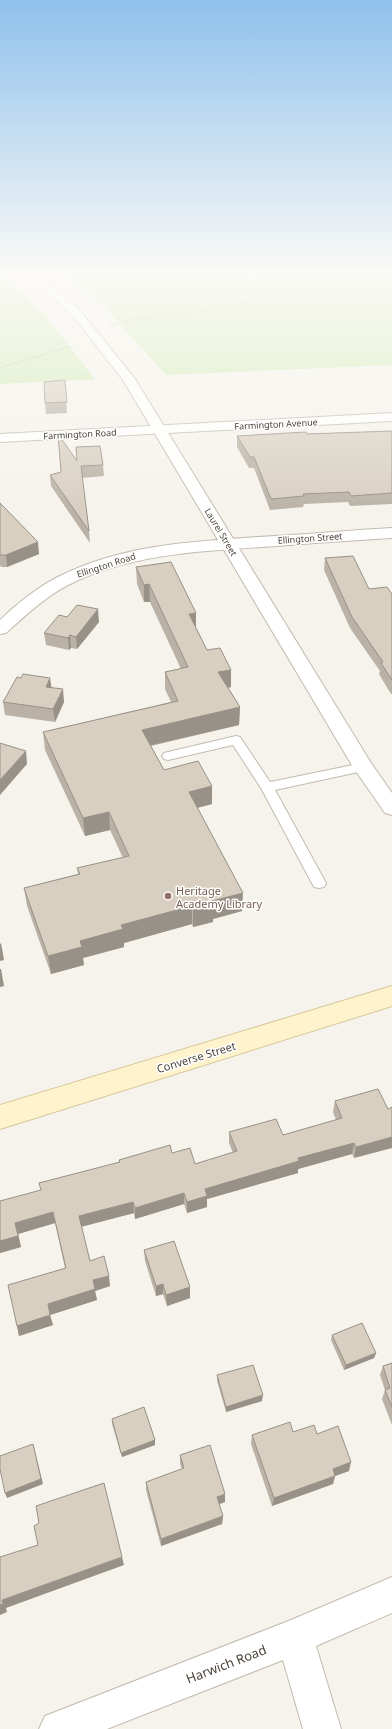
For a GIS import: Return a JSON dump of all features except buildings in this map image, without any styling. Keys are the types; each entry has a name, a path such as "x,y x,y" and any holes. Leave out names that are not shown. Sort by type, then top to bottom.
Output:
{"main road":[{"name":"Converse Street","path":"0,1117 392,996"}],"street":[{"name":"Laurel Street","path":"107,352 129,379 364,767 392,808"},
{"name":"Farmington Avenue","path":"160,430 392,418"},
{"name":"Farmington Road","path":"0,438 160,430"},
{"name":"Ellington Street","path":"228,543 392,533"},
{"name":"Ellington Road","path":"0,629 30,602 73,576 118,559 187,546 228,543"},
{"path":"0,612 30,602"},
{"name":"Harwich Road","path":"58,1729 295,1637 392,1595"},
{"path":"295,1637 322,1729"}],"lane":[{"path":"168,756 236,740 267,787 319,883"},
{"path":"267,787 364,767"}],"path":[{"path":"0,368 53,352"}],"green space":[{"path":"0,352 74,352 95,379 0,384"},
{"path":"145,352 392,352 392,365 166,375"}],"place":[{"name":"Heritage Academy Library","path":"168,896"}]}
